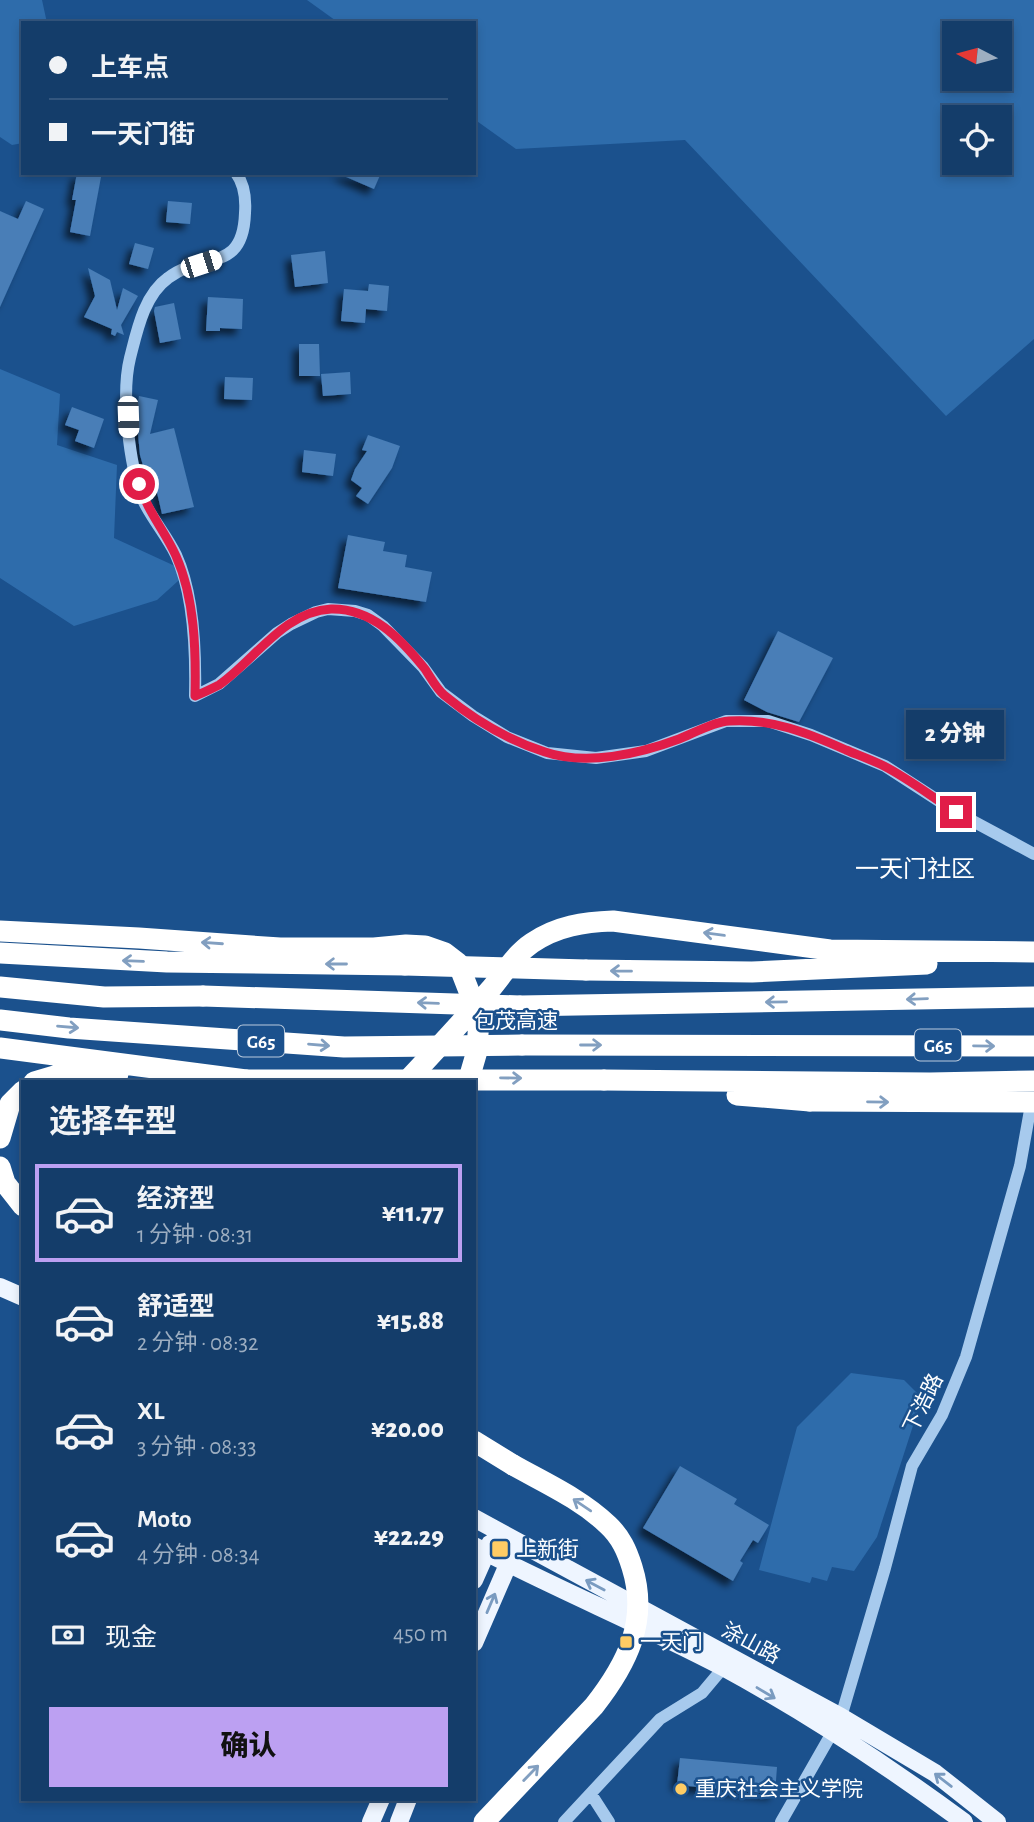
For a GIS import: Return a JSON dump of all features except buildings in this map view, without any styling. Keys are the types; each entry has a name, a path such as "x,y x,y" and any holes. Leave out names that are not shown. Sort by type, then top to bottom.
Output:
{"highway":[{"path":"408,1080 490,989 514,958 532,943 565,926 613,921 833,959 1034,960"},
{"path":"0,931 280,948 425,946 445,953 458,963 479,1017 477,1051 469,1080"},
{"path":"0,953 103,960 250,964 725,972 833,959 1034,952"},
{"name":"包茂高速","path":"0,987 104,997 203,996 520,1006 1034,997"},
{"name":"包茂高速","path":"0,1020 69,1028 344,1047 842,1044 1034,1046"},
{"path":"0,1048 246,1080 610,1080 703,1093 810,1092 1034,1102"},
{"path":"41,1080 61,1074 178,1072"},
{"path":"810,1092 930,1083 1034,1083"},
{"path":"0,1138 10,1104 21,1093"},
{"path":"0,1167 5,1183 21,1203"},
{"path":"476,1442 593,1512 622,1542 635,1577 638,1598 638,1620 633,1643 611,1685 484,1822"},
{"path":"476,1449 513,1465"}],"main road":[{"path":"0,1287 21,1296"},
{"name":"涂山路","path":"476,1519 841,1717 935,1773 997,1822"},
{"path":"476,1570 480,1549 497,1532"},
{"path":"476,1638 518,1544"},
{"name":"涂山路","path":"480,1549 723,1668 830,1732 964,1822"},
{"path":"371,1822 379,1801"},
{"path":"398,1822 407,1801"}],"street":[{"path":"238,175 243,182 245,204 244,229 240,242 230,253 184,268 167,278 146,305 126,373 129,439 143,500 176,555 190,611 196,653 195,696 219,684 276,633 291,624 328,609 355,611 368,615 383,626 423,667 441,692 473,716 507,737 547,753 596,758 646,751 726,721 768,722 811,735 884,766 956,812 1034,853"},
{"name":"下浩路","path":"781,1822 830,1732 841,1717 912,1466 942,1415 966,1357 1020,1166 1034,1083"},
{"path":"564,1822 660,1719 702,1693 723,1668"},
{"path":"591,1794 609,1822"}],"shaded area":[{"path":"0,0 42,0 47,21 21,21 21,143 12,145 0,137"},
{"path":"307,0 1034,0 1034,339 946,416 685,140 516,149 476,120 476,21 336,21"},
{"path":"0,369 60,394 57,445 117,465 114,538 188,572 157,600 74,626 0,578"},
{"path":"851,1373 904,1380 922,1398 877,1537 854,1571 832,1567 827,1581 812,1577 810,1583 759,1570 797,1427"}],"place":[{"name":"上新街","path":"500,1549"},
{"name":"一天门","path":"626,1642"},
{"name":"重庆社会主义学院","path":"681,1789"}],"district":[{"name":"一天门社区","path":"915,869"}],"route":[{"path":"139,484 143,500 176,555 182,575 196,653 195,696 219,684 276,633 291,624 316,612 342,609 368,615 376,620 423,667 441,692 473,716 507,737 547,753 596,758 646,751 726,721 768,722 811,735 884,766 956,812"}]}
